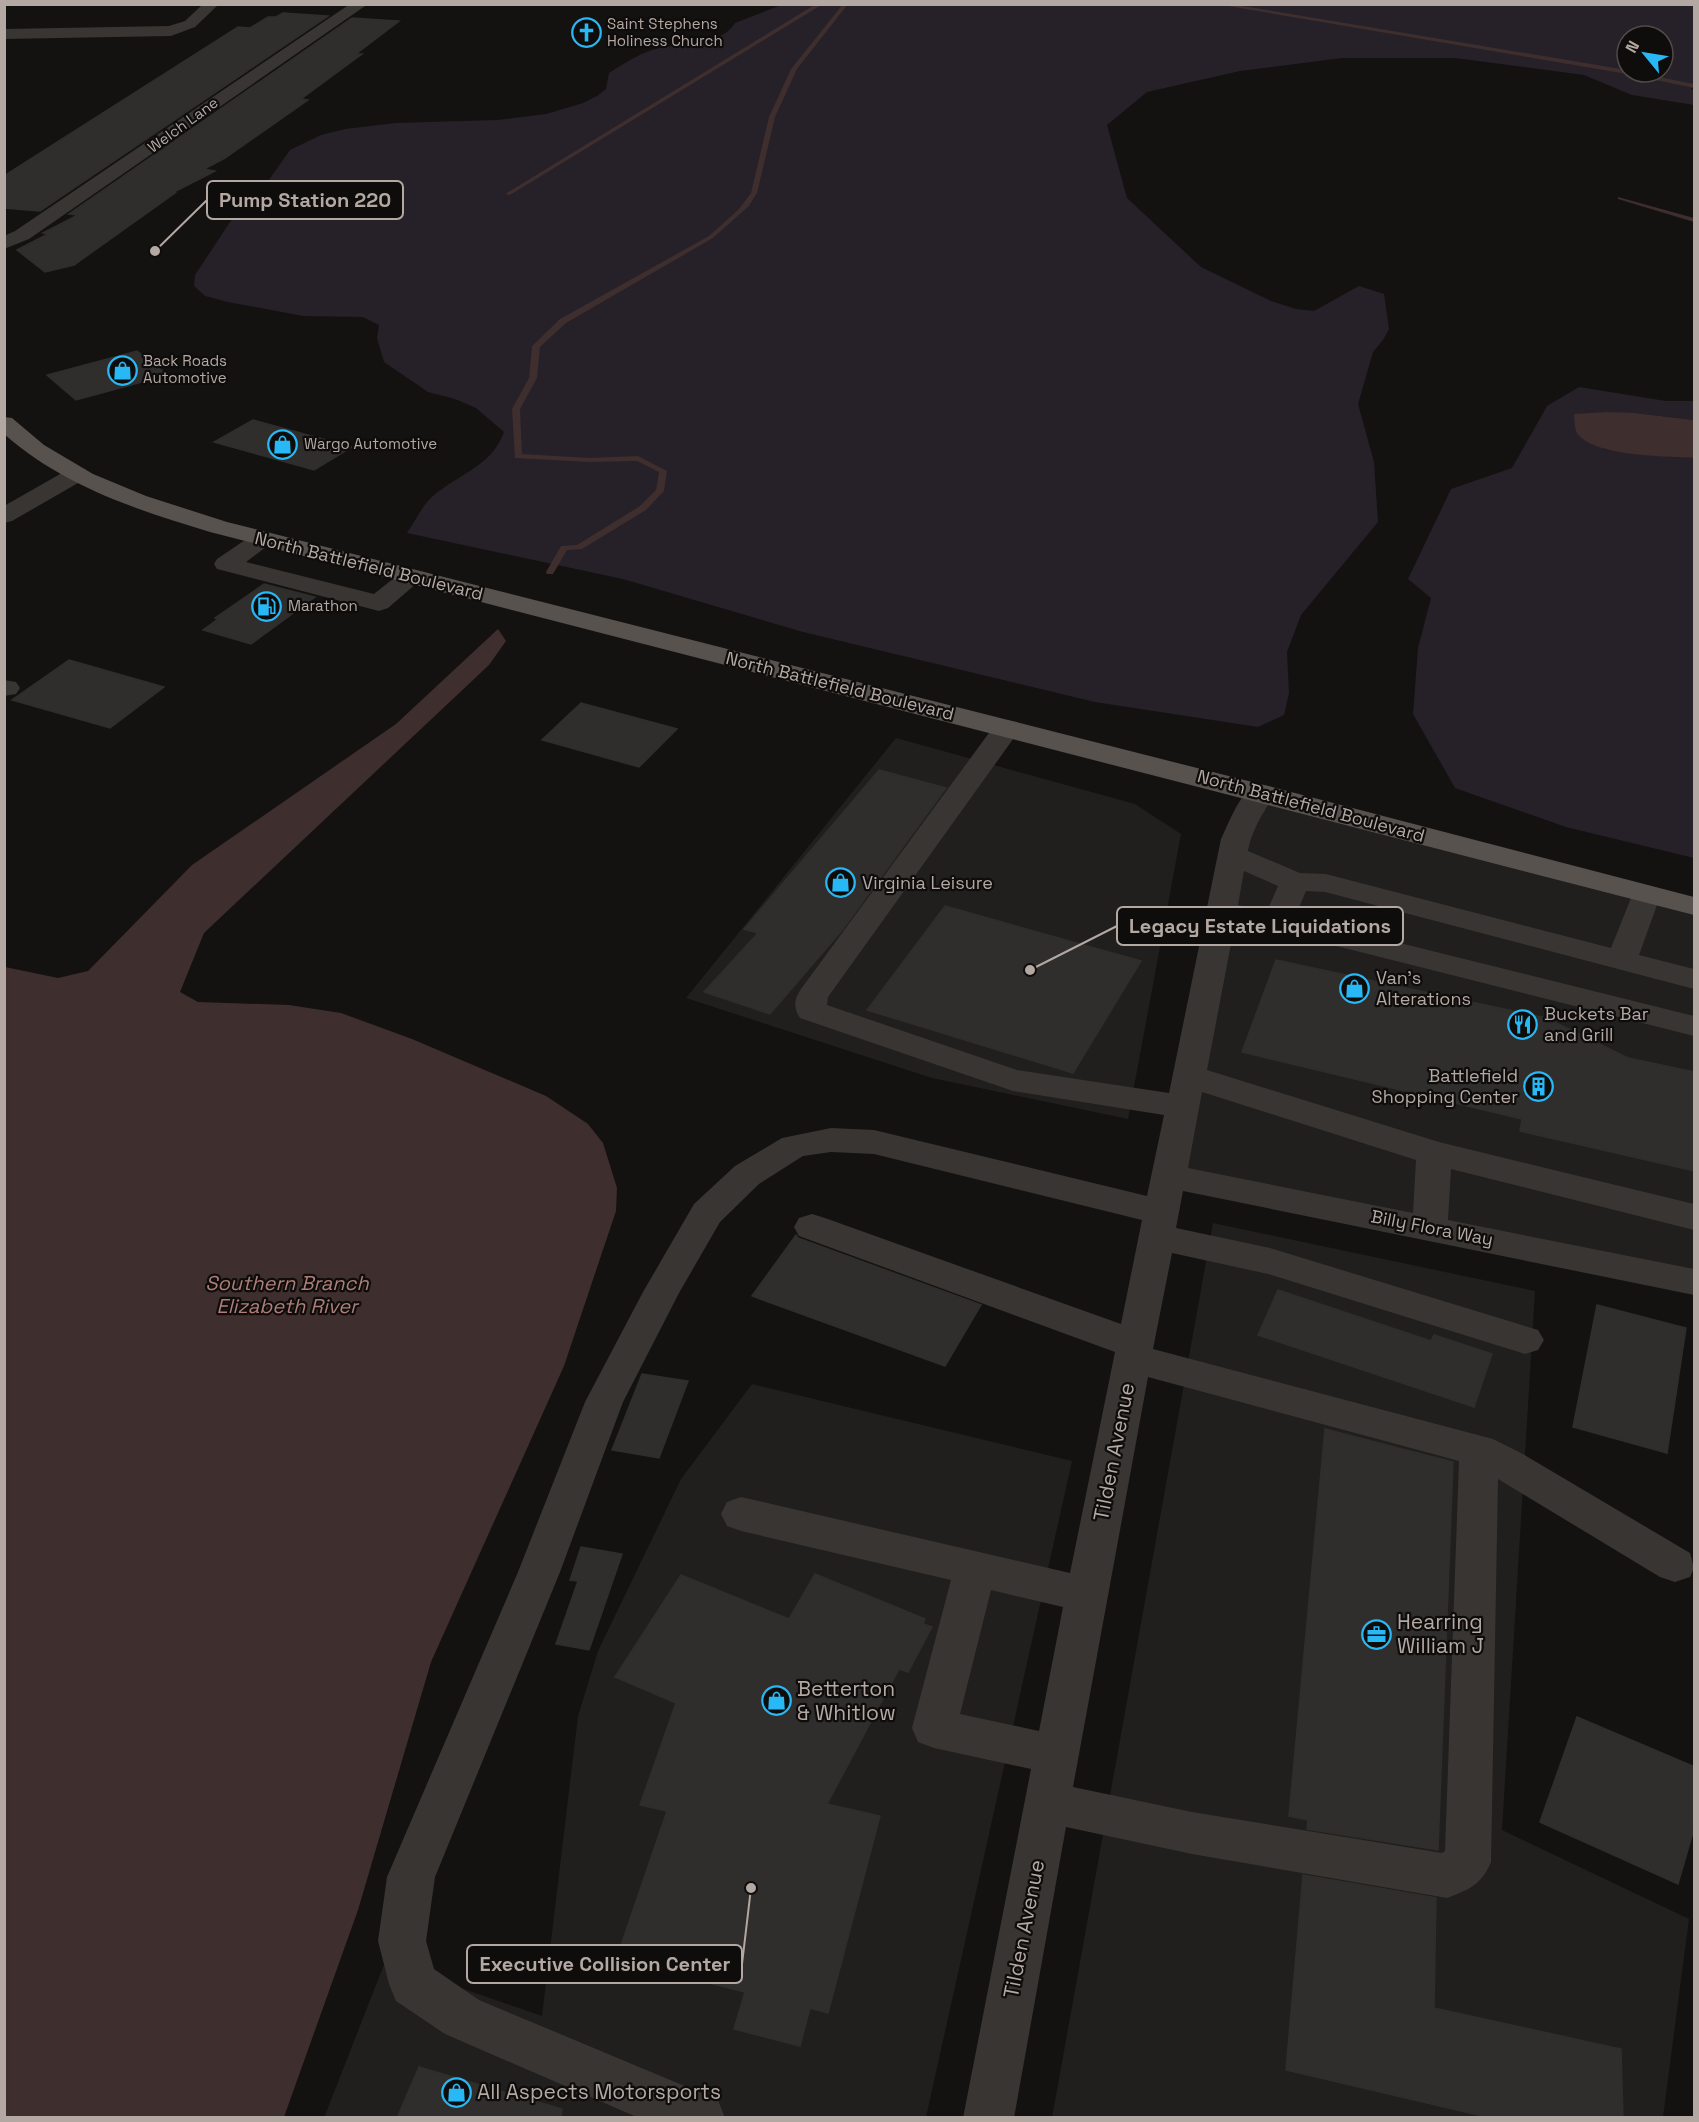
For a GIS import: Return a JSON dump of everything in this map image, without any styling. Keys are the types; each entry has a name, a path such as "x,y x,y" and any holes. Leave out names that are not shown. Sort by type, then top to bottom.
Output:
{"main road":[{"name":"North Battlefield Boulevard","path":"4,423 35,449 77,474 132,499 262,539 1262,793 1695,906"}],"street":[{"path":"4,34 171,31 190,24 212,4"},
{"name":"Welch Lane","path":"4,243 22,235 117,172 229,92 361,4"},
{"path":"4,516 77,474"},
{"path":"262,539 225,564 380,603 412,578"},
{"path":"1007,728 812,996 812,1011 1013,1080 1186,1091 1695,1217"},
{"name":"Tilden Avenue","path":"988,2118 1056,1755 1221,911 1236,839 1250,809 1262,793"},
{"path":"1233,855 1295,882 1326,883 1695,979"},
{"path":"1277,922 1295,882"},
{"path":"1622,960 1646,894"},
{"path":"1221,911 1277,922 1695,1026"},
{"path":"700,2118 462,2017 413,1984 402,1941 411,1877 538,1572 604,1402 661,1292 707,1213 747,1175 794,1146 831,1140 874,1142 1162,1208 1270,1261 1525,1340"},
{"path":"1430,1228 1434,1154"},
{"name":"Billy Flora Way","path":"1162,1208 1430,1228 1695,1282"},
{"path":"812,1227 1134,1351 1336,1414 1479,1450 1675,1566"},
{"path":"1048,1802 1192,1833 1447,1876 1468,1862 1479,1450"},
{"path":"741,1514 1087,1595"},
{"path":"975,1569 934,1728 1056,1755"}],"shaded area":[{"path":"781,5 1694,5 1694,84 1691,89 1694,90 1694,105 1632,95 1584,75 1455,58 1342,58 1240,71 1147,92 1107,125 1127,198 1201,267 1271,301 1296,309 1314,311 1359,286 1384,294 1389,329 1373,352 1358,404 1374,462 1378,522 1301,615 1287,652 1289,693 1284,715 1258,727 1095,702 803,632 623,579 407,533 428,501 490,455 504,432 476,408 455,399 428,392 384,362 377,338 379,325 363,317 303,316 205,296 194,286 195,275 230,222 266,184 290,150 321,135 345,129 395,123 497,120 546,114 583,103 597,96 606,89 609,73 640,55 660,48 711,40 729,30 735,23"},
{"path":"1579,387 1666,401 1694,401 1694,420 1635,413 1574,415 1604,449 1694,458 1694,858 1566,827 1455,788 1413,714 1418,648 1431,598 1408,579 1451,489 1512,468 1547,406"},
{"path":"896,738 1135,804 1181,834 1128,1119 932,1078 686,998"},
{"path":"1262,793 1694,906 1694,1282 1169,1176"},
{"path":"1213,1223 1535,1291 1502,1830 1689,1919 1663,2117 1052,2118"},
{"path":"752,1384 1072,1461 926,2117 324,2118 385,1962 542,2016 578,1716 598,1651 681,1479"}],"water":[{"path":"1607,412 1694,420 1694,458 1649,456 1614,451 1598,447 1577,433 1574,414"},
{"name":"Southern Branch Elizabeth River","path":"498,629 506,641 489,665 204,933 180,992 198,1002 289,1005 341,1013 412,1039 546,1096 588,1124 603,1143 617,1188 616,1211 564,1366 431,1662 358,1910 284,2117 5,2117 5,967 58,978 88,971 192,865 396,724"}],"building":[{"path":"283,13 328,16 40,211 4,208 4,176 238,27 250,28 268,17 276,17"},
{"path":"352,18 399,21 356,54 362,54 301,99 308,100 225,158 204,169 215,171 172,193 175,193 74,265 45,272 17,250 48,234 43,233 78,215 69,214"},
{"name":"Back Roads Automotive","path":"137,351 168,375 76,400 47,375"},
{"name":"Wargo Automotive","path":"253,420 352,447 314,470 214,442"},
{"name":"Marathon","path":"264,584 315,597 251,644 203,630 218,619 215,618"},
{"path":"69,660 164,687 110,728 12,700"},
{"path":"581,703 677,729 639,767 542,740"},
{"path":"879,770 946,788 843,929 770,1014 704,992 758,933 744,929"},
{"path":"945,906 1141,961 1073,1073 867,1010"},
{"name":"Battlefield Shopping Center","path":"1276,960 1546,1018 1628,1058 1695,1072 1695,1171 1520,1131 1522,1119 1242,1052"},
{"path":"796,1235 798,1238 981,1305 945,1366 752,1296"},
{"path":"1278,1290 1431,1341 1434,1335 1492,1354 1474,1407 1258,1335"},
{"path":"1597,1305 1686,1328 1667,1453 1573,1427"},
{"path":"642,1374 688,1381 659,1458 612,1450"},
{"name":"Hearring William J","path":"1325,1429 1453,1462 1438,1850 1307,1829 1308,1820 1289,1816"},
{"path":"581,1547 622,1554 589,1650 556,1644 578,1581 570,1580"},
{"path":"815,1574 925,1619 923,1624 932,1627 908,1672 899,1669 827,1804 880,1816 828,2013 810,2008 800,2046 734,2029 745,1992 616,1960 667,1811 640,1805 676,1703 615,1677 681,1575 789,1619"},
{"path":"1577,1717 1695,1767 1695,1825 1678,1884 1540,1822"},
{"path":"1303,1875 1436,1898 1434,2008 1621,2049 1623,2118 1491,2118 1286,2070"},
{"name":"All Aspects Motorsports","path":"419,2067 562,2109 561,2118 397,2118"}],"waterway":[{"path":"508,194 821,4"},
{"path":"550,572 564,548 579,547 643,508 660,491 663,471 638,458 589,460 518,456 516,409 533,378 536,346 563,321 711,237 742,211 754,193 772,117 794,69 846,4"},
{"path":"1218,4 1627,72 1694,86"},
{"path":"1620,198 1694,220"}],"place":[{"name":"Saint Stephens Holiness Church","path":"586,33"},
{"name":"Pump Station 220","path":"155,251"},
{"name":"Back Roads Automotive","path":"122,370"},
{"name":"Wargo Automotive","path":"283,444"},
{"name":"Marathon","path":"267,606"},
{"name":"Virginia Leisure","path":"841,883"},
{"name":"Legacy Estate Liquidations","path":"1030,970"},
{"name":"Van's Alterations","path":"1355,988"},
{"name":"Buckets Bar and Grill","path":"1523,1024"},
{"name":"Battlefield Shopping Center","path":"1539,1086"},
{"name":"Hearring William J","path":"1376,1634"},
{"name":"Betterton & Whitlow","path":"776,1701"},
{"name":"Executive Collision Center","path":"751,1888"},
{"name":"All Aspects Motorsports","path":"456,2092"}]}
